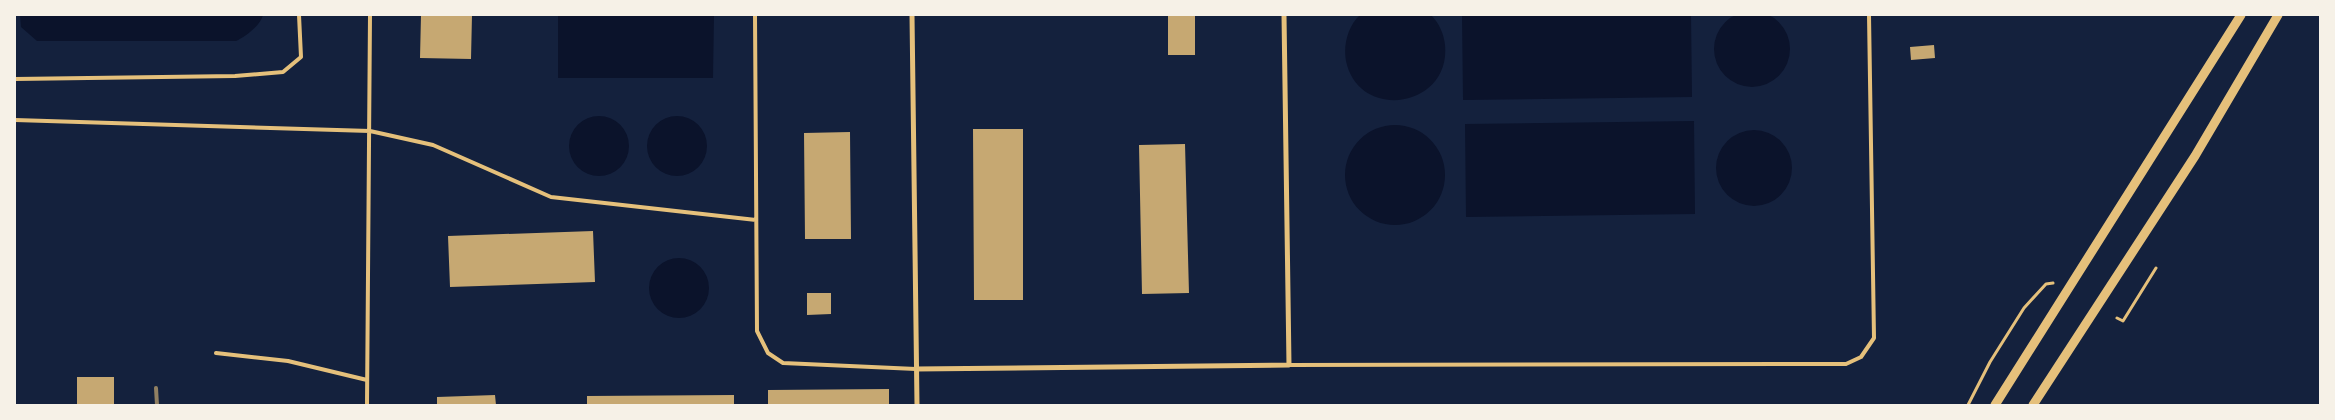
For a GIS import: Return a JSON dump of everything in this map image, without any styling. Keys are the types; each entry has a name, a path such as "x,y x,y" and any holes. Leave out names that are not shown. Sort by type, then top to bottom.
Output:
{"street":[{"path":"912,15 916,405"},
{"path":"916,369 1289,365 1284,15"},
{"path":"1995,405 2241,15"},
{"path":"2032,405 2195,156 2278,15"},
{"path":"2040,405 2044,387"}],"lane":[{"path":"15,79 235,76 283,72 300,57 299,15"},
{"path":"367,405 370,15"},
{"path":"754,15 757,331 768,353 783,363 916,369"},
{"path":"1289,365 1846,364 1861,357 1874,338 1869,15"},
{"path":"15,120 370,131 433,145 551,197 756,220"},
{"path":"216,353 288,361 367,380"}],"path":[{"path":"2117,318 2124,321 2156,268"},
{"path":"1968,405 1990,362 2024,308 2046,284 2052,283"}],"water":[{"path":"1752,11 1766,14 1779,22 1787,35 1790,49 1787,63 1779,76 1766,84 1752,87 1738,84 1725,76 1717,63 1714,49 1717,35 1725,22 1738,14"},
{"path":"20,15 263,15 256,27 236,41 37,41 21,27"},
{"path":"558,15 714,15 713,78 558,78"},
{"path":"1360,15 1431,15 1441,29 1445,45 1443,66 1434,83 1420,94 1403,100 1385,99 1368,93 1354,80 1345,55 1346,42 1350,30"},
{"path":"1462,15 1691,15 1692,97 1463,100"},
{"path":"599,116 615,121 620,125 624,130 629,146 624,162 620,167 615,171 599,176 583,171 578,167 574,162 569,146 574,130 578,125 583,121"},
{"path":"677,116 693,121 698,125 702,130 707,146 702,162 698,167 693,171 677,176 661,171 656,167 652,162 647,146 652,130 656,125 661,121"},
{"path":"1694,121 1695,214 1466,217 1465,124"},
{"path":"1395,125 1414,129 1431,139 1441,156 1445,175 1441,194 1431,211 1414,221 1395,225 1376,221 1359,211 1349,194 1345,175 1349,156 1359,139 1376,129"},
{"path":"1754,130 1769,133 1781,141 1789,153 1792,168 1789,183 1781,195 1769,203 1754,206 1739,203 1727,195 1719,183 1716,168 1719,153 1727,141 1739,133"},
{"path":"679,258 695,263 700,267 704,272 709,288 704,304 700,309 695,313 679,318 663,313 658,309 654,304 649,288 654,272 658,267 663,263"}],"building":[{"path":"421,15 472,15 471,59 420,58"},
{"path":"1168,15 1195,15 1195,55 1168,55"},
{"path":"1934,45 1935,58 1911,60 1910,47"},
{"path":"973,129 1023,129 1023,300 974,300"},
{"path":"850,132 851,239 805,239 804,133"},
{"path":"1185,144 1189,293 1142,294 1139,145"},
{"path":"593,231 595,282 450,287 448,236"},
{"path":"807,293 831,293 831,314 807,315"},
{"path":"77,377 114,377 114,405 77,405"},
{"path":"889,389 889,405 768,405 768,390"},
{"path":"495,395 496,405 437,405 437,397"},
{"path":"734,395 734,405 587,405 587,396"}],"railway":[{"path":"156,388 157,405"}]}
